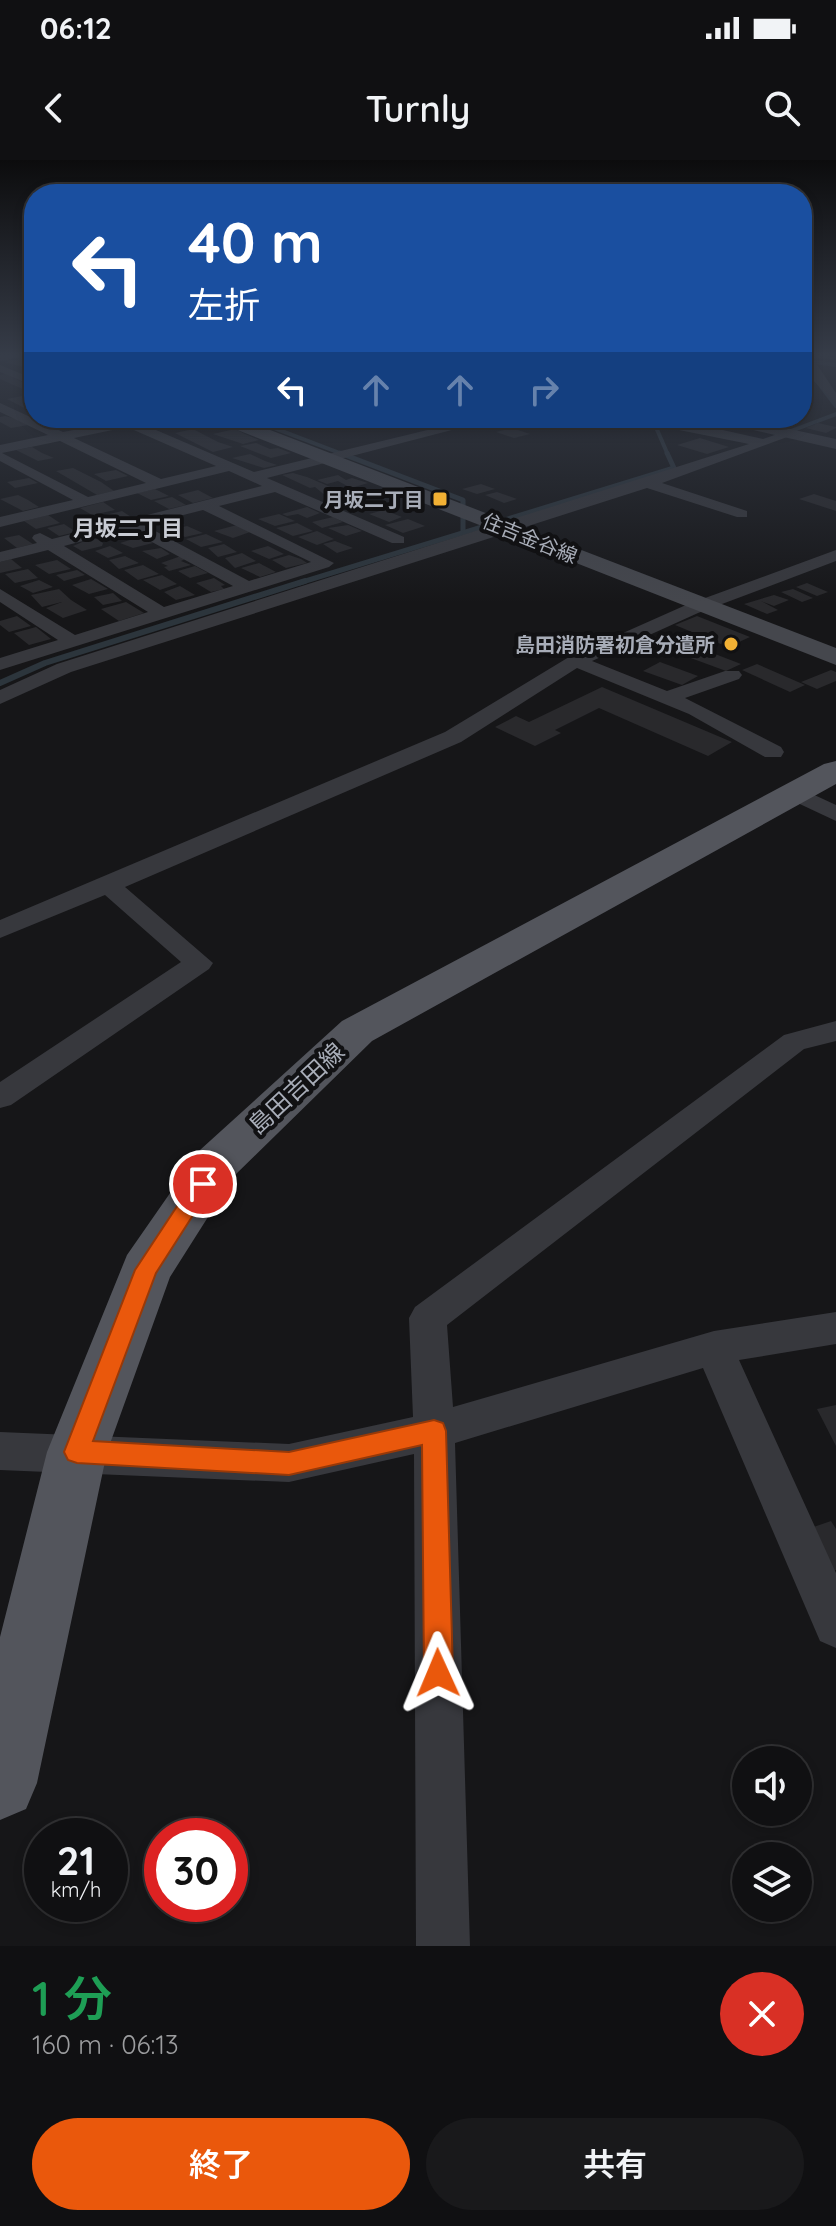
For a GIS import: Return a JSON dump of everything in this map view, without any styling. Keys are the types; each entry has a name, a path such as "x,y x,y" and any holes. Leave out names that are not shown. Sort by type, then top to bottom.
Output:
{"main road":[{"name":"住吉金谷線","path":"279,436 339,456 474,520 836,657"},
{"name":"島田吉田線","path":"0,1783 77,1452 146,1270 217,1163 357,1031 810,782"}],"street":[{"path":"160,436 404,538 369,549"},
{"path":"253,477 418,436"},
{"path":"724,436 758,442"},
{"path":"0,698 64,668 474,520 647,483 775,436"},
{"path":"809,436 832,441"},
{"path":"0,449 63,437 159,484"},
{"path":"0,456 87,502"},
{"path":"3,519 230,467"},
{"path":"647,483 742,514"},
{"path":"0,557 276,487"},
{"path":"0,664 333,560 205,505"},
{"path":"3,519 50,544 161,613"},
{"path":"130,524 247,587"},
{"path":"0,930 453,737 576,661 701,605 836,555"},
{"path":"0,594 70,640"},
{"path":"576,661 696,710 810,782"},
{"path":"666,698 732,675"},
{"path":"0,1097 199,963 108,885"},
{"path":"443,1946 434,1431 428,1318 794,1042 836,1031"},
{"path":"0,1451 289,1463 434,1431 714,1348 836,1328"},
{"path":"714,1348 836,1625"}],"building":[{"path":"182,436 207,436 233,447 213,452"},
{"path":"220,436 251,436 259,440 243,444"},
{"path":"700,438 729,447 707,454 677,445"},
{"path":"256,443 291,453 271,458 240,446"},
{"path":"32,447 54,458 38,461 16,450"},
{"path":"250,454 277,465 264,468 232,458"},
{"path":"73,468 114,491 97,495 56,471"},
{"path":"116,470 128,476 106,481 94,474"},
{"path":"293,473 342,492 326,496 315,487 310,488 282,475"},
{"path":"338,475 346,480 352,478 368,483 351,488 338,481 327,484 317,480"},
{"path":"29,478 38,483 15,488 7,482"},
{"path":"481,484 495,489 477,494 462,489"},
{"path":"155,489 169,496 151,500 137,493"},
{"path":"198,490 213,498 193,503 178,495"},
{"path":"497,492 517,499 504,503 485,495"},
{"path":"814,494 836,501 836,511 799,499"},
{"path":"18,495 39,507 23,511 0,499"},
{"path":"172,497 186,505 169,509 154,501"},
{"path":"103,502 115,510 92,515 80,508"},
{"path":"307,507 320,513 307,518 298,514 282,514"},
{"path":"384,510 402,517 389,522 369,514"},
{"path":"122,511 134,519 113,523 101,516"},
{"path":"279,514 295,521 275,526 258,519"},
{"path":"48,515 60,523 36,529 24,521"},
{"path":"91,517 104,526 87,530 73,521"},
{"path":"333,517 343,522 322,528 312,522"},
{"path":"173,518 185,525 168,529 153,523"},
{"path":"408,519 425,526 403,533 385,525"},
{"path":"297,523 313,531 293,536 276,528"},
{"path":"64,524 76,532 59,536 47,528"},
{"path":"237,525 250,532 233,538 214,531"},
{"path":"348,525 362,531 346,536 328,528"},
{"path":"187,526 203,533 185,537 169,530"},
{"path":"317,531 334,539 317,545 298,537"},
{"path":"206,534 223,542 201,547 186,539"},
{"path":"19,535 33,544 17,548 4,538"},
{"path":"94,537 103,543 102,546 82,551 73,546"},
{"path":"133,539 153,543 133,548 120,543"},
{"path":"335,541 353,548 337,553 323,544"},
{"path":"224,544 237,552 218,557 208,548"},
{"path":"110,546 123,553 108,558 95,551"},
{"path":"268,546 284,554 269,559 251,551"},
{"path":"161,548 170,554 157,559 142,551"},
{"path":"242,553 256,561 235,568 225,558"},
{"path":"289,555 307,563 286,568 272,560"},
{"path":"125,556 139,563 119,569 109,560"},
{"path":"181,556 185,559 181,561 191,565 169,571 164,567 168,566 161,563"},
{"path":"11,559 22,568 0,573 0,562"},
{"path":"57,560 71,569 49,574 35,565"},
{"path":"259,563 276,572 260,577 241,568"},
{"path":"143,565 159,574 138,580 124,570"},
{"path":"195,566 208,573 190,578 178,571"},
{"path":"28,569 38,578 15,583 5,574"},
{"path":"77,570 85,575 64,581 56,575"},
{"path":"162,575 177,584 160,590 143,580"},
{"path":"214,578 225,585 221,586 224,589 211,592 196,583"},
{"path":"91,579 108,589 89,594 72,585"},
{"path":"39,580 53,587 33,593 20,586"},
{"path":"807,583 828,592 817,596 796,587"},
{"path":"180,586 195,595 176,600 164,592"},
{"path":"59,589 87,610 63,618 46,608 62,602 42,607 31,595"},
{"path":"793,589 813,598 802,602 781,592"},
{"path":"113,593 122,601 103,605 94,597"},
{"path":"774,595 789,600 774,606 761,601 778,610 767,614 744,604"},
{"path":"126,602 144,613 119,621 101,609"},
{"path":"17,616 31,626 9,632 0,625 0,621"},
{"path":"697,616 750,637 728,647 675,625"},
{"path":"36,627 51,639 29,645 14,633"},
{"path":"665,633 696,646 680,653 649,639"},
{"path":"702,649 741,664 726,671 688,657"},
{"path":"660,662 698,676 682,685 643,671"},
{"path":"757,664 805,685 790,692 742,670"},
{"path":"831,670 836,672 836,681 817,689 801,682"},
{"path":"602,687 732,742 708,756 599,708 555,730 561,733 535,746 495,727 516,716 529,722"},
{"path":"836,1405 836,1446 817,1409"},
{"path":"831,1521 836,1529 836,1570 827,1573 802,1531"}],"waterway":[{"path":"296,436 345,455"},
{"path":"660,436 668,455"},
{"path":"340,453 463,500 463,531"},
{"path":"299,583 674,468 667,453"},
{"path":"0,683 45,663 305,581"}],"place":[{"name":"月坂二丁目","path":"440,499"},
{"name":"島田消防署初倉分遣所","path":"731,644"}],"district":[{"name":"月坂二丁目","path":"128,528"}],"route":[{"path":"203,1184 146,1270 77,1452 289,1463 434,1431 438,1673"}]}
